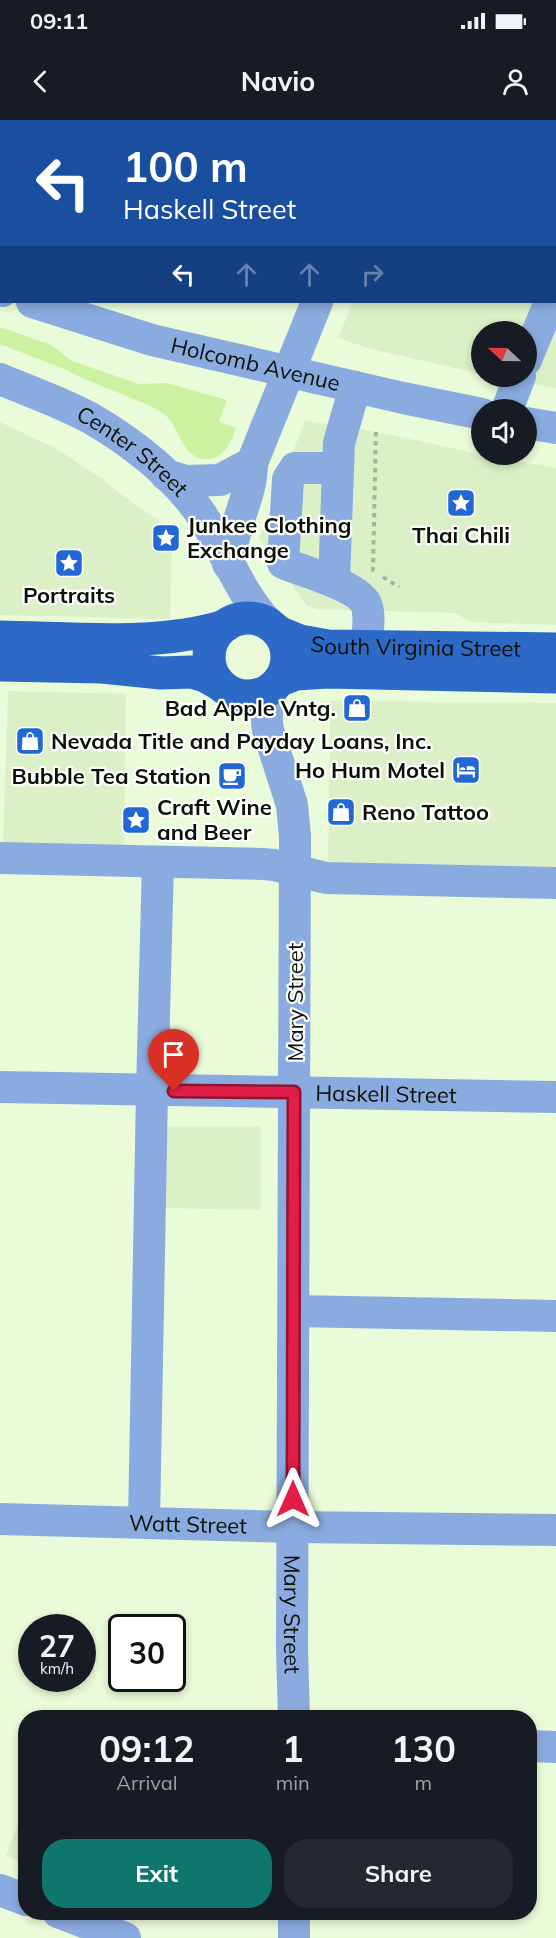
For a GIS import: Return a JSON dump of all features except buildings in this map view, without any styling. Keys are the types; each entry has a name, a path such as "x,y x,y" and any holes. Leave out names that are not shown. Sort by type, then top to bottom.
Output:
{"main road":[{"path":"0,636 168,638 205,632 243,618 256,618 273,627 285,643 287,656 286,668 276,684 259,695 246,697 234,695 205,676 190,672 0,665"},
{"path":"219,684 209,666 209,653 212,640 225,626"},
{"name":"South Virginia Street","path":"273,627 300,642 318,645 556,649"},
{"name":"South Virginia Street","path":"276,684 296,674 327,672 556,677"}],"street":[{"name":"Holcomb Avenue","path":"35,303 152,340 471,412"},
{"path":"228,564 237,525 249,489 252,463 317,303"},
{"path":"538,355 550,303"},
{"name":"Center Street","path":"0,379 91,419 135,449 166,475 199,512 255,609 273,627"},
{"path":"334,581 339,443 355,387"},
{"path":"537,425 556,428"},
{"path":"166,475 186,481 220,480 252,463"},
{"path":"252,463 288,479"},
{"path":"337,468 295,468 288,479 283,563 334,581 354,591 366,604 367,646"},
{"name":"Mary Street","path":"276,684 266,718 292,805 295,836 294,1710"},
{"path":"0,858 263,864 326,878 556,883"},
{"path":"144,1522 158,862"},
{"name":"Haskell Street","path":"0,1087 556,1097"},
{"path":"294,1311 556,1316"},
{"name":"Watt Street","path":"0,1519 293,1527 556,1530"},
{"path":"537,1746 556,1747"},
{"path":"0,1890 18,1897"},
{"path":"79,1920 125,1938"},
{"path":"294,1920 294,1938"}],"path":[{"path":"376,429 373,570 399,587"}],"shaded area":[{"path":"353,303 537,303 529,321 471,321 471,372 371,349 338,338"},
{"path":"556,316 556,388 537,385 537,364"},
{"path":"305,421 358,428 471,452 471,465 537,465 556,468 556,625 471,622 455,613 317,609 307,606 259,538"},
{"path":"0,422 57,449 107,482 169,528 172,532 170,619 0,615"},
{"path":"8,691 126,694 124,849 3,847"},
{"path":"330,701 556,703 556,869 328,866"},
{"path":"163,1126 261,1126 261,1210 162,1208"},
{"path":"18,1823 18,1860 6,1856"}],"green space":[{"path":"0,327 51,345 72,361 139,384 167,383 227,400 219,421 236,428 231,440 216,458 196,457 190,453 170,420 161,412 69,371 0,344"}],"place":[{"name":"Thai Chili","path":"461,503"},
{"name":"Junkee Clothing Exchange","path":"166,538"},
{"name":"Portraits","path":"69,563"},
{"name":"Bad Apple Vntg.","path":"357,708"},
{"name":"Nevada Title and Payday Loans, Inc.","path":"30,741"},
{"name":"Ho Hum Motel","path":"466,770"},
{"name":"Bubble Tea Station","path":"232,776"},
{"name":"Reno Tattoo","path":"341,812"},
{"name":"Craft Wine and Beer","path":"136,820"}],"route":[{"path":"174,1091 294,1092 293,1499"}]}
